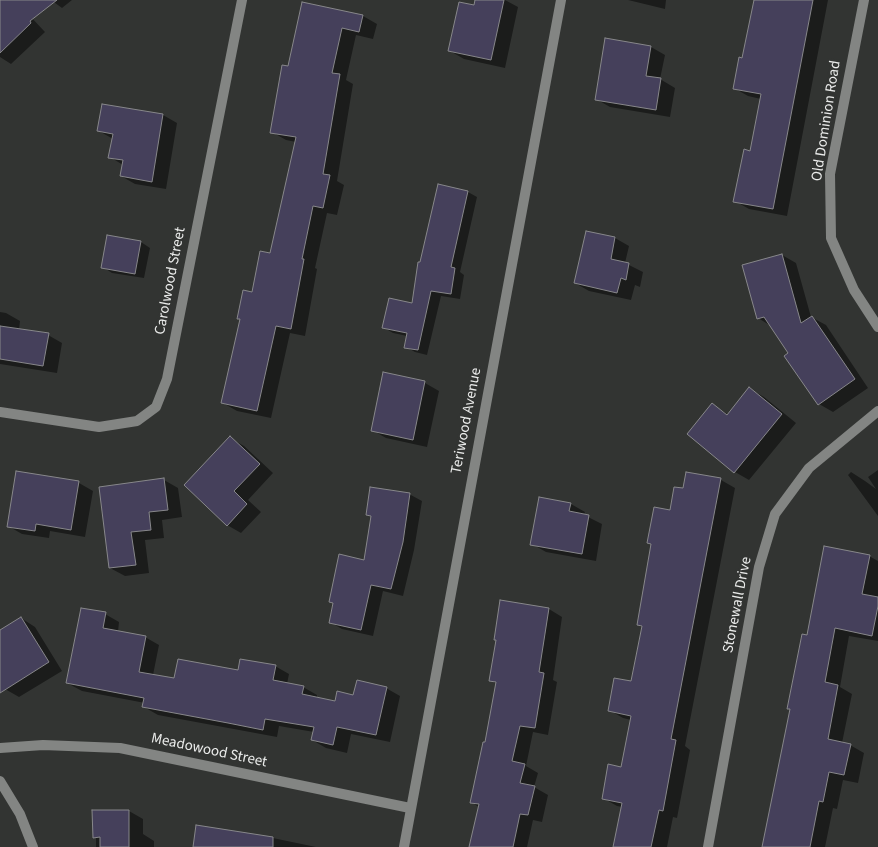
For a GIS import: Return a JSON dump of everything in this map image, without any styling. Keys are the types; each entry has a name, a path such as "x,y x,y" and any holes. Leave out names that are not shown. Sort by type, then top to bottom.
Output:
{"street":[{"name":"Carolwood Street","path":"0,412 99,427 137,421 156,407 167,379 242,0"},
{"name":"Teriwood Avenue","path":"404,847 561,0"},
{"name":"Old Dominion Road","path":"864,0 830,174 831,238 854,290 878,327"},
{"name":"Stonewall Drive","path":"708,847 759,566 775,514 809,468 878,411"},
{"name":"Meadowood Street","path":"0,748 43,744 120,748 410,808"},
{"path":"0,780 20,814 33,847"}],"building":[{"path":"0,0 57,0 30,21 31,23 0,53"},
{"path":"475,0 504,0 491,60 448,51 459,2 474,5"},
{"path":"754,0 813,0 773,209 733,202 744,149 750,151 761,94 733,89 739,57 742,58"},
{"path":"302,2 363,15 359,32 342,28 332,73 340,74 323,174 330,175 323,208 313,206 291,329 276,326 257,411 221,403 240,319 237,319 243,290 252,292 260,251 270,253 296,137 270,133 282,65 288,66"},
{"path":"605,38 651,46 646,76 661,78 656,110 595,100"},
{"path":"102,104 163,114 152,182 120,176 123,160 108,158 113,134 97,131"},
{"path":"438,184 468,191 451,267 455,268 451,294 431,291 418,350 404,348 407,333 382,328 389,298 412,303 418,262 420,262"},
{"path":"586,231 615,237 611,259 629,263 626,280 621,278 617,293 574,283"},
{"path":"107,235 141,241 135,274 101,268"},
{"path":"782,254 801,323 812,316 855,379 818,405 784,356 788,353 764,317 757,319 742,265"},
{"path":"0,326 49,333 43,366 0,359"},
{"path":"383,372 425,381 413,440 371,431"},
{"path":"749,387 782,414 734,473 687,434 712,403 727,415"},
{"path":"230,436 260,464 234,491 247,504 227,526 184,485"},
{"path":"16,471 79,481 71,530 36,524 35,531 7,527"},
{"path":"686,472 721,478 671,739 676,740 663,811 659,810 651,847 613,847 622,803 602,799 608,764 621,767 631,716 608,711 614,678 631,681 642,626 637,625 651,544 647,543 654,507 670,510 674,487 683,488"},
{"path":"164,478 168,510 149,512 151,530 131,532 136,565 109,568 99,487"},
{"path":"370,487 410,493 403,542 391,589 371,585 361,630 329,623 333,603 329,602 339,554 364,560 371,516 366,515"},
{"path":"539,497 571,503 569,511 589,515 582,554 530,545"},
{"path":"824,546 870,555 862,594 878,597 872,636 835,628 825,682 838,685 828,739 851,744 844,775 829,772 823,802 819,801 810,847 762,847 790,709 787,709 802,634 807,635"},
{"path":"500,600 549,608 539,672 544,673 535,728 520,726 512,761 525,764 520,783 535,786 528,815 520,814 513,847 469,847 479,804 470,803 483,742 485,742 496,682 489,681"},
{"path":"81,608 106,612 103,628 146,636 139,672 174,678 178,659 238,670 240,659 276,665 273,680 304,686 302,694 335,701 337,691 353,695 357,680 387,687 376,735 337,727 333,745 311,740 314,727 265,719 263,730 142,707 144,698 66,683"},
{"path":"21,617 49,662 0,693 0,630"},
{"path":"92,810 129,810 129,847 100,847 100,837 93,838"},
{"path":"196,825 273,837 273,847 193,847"}]}
